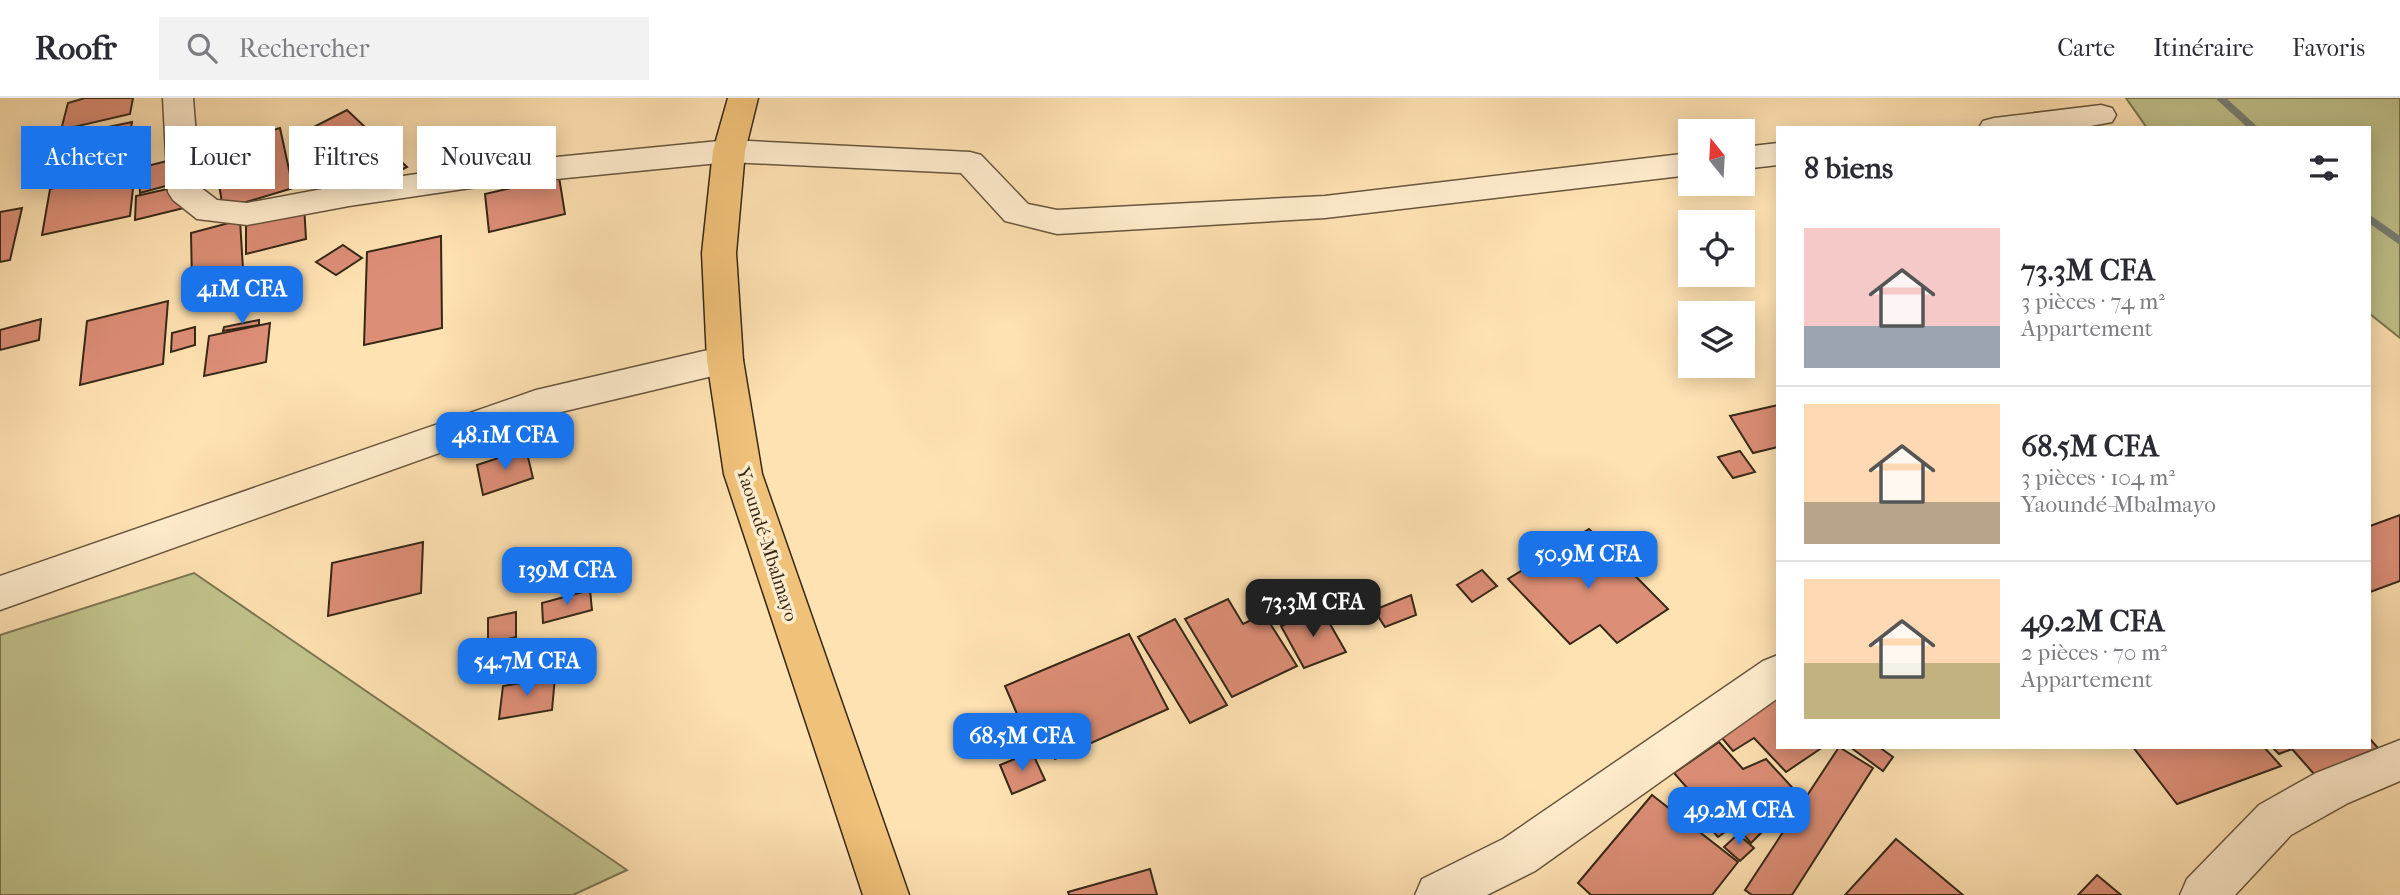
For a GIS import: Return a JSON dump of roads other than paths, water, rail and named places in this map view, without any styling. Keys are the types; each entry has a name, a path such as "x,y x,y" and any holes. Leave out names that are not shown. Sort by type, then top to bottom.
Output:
{"highway":[{"name":"Yaoundé-Mbalmayo","path":"743,98 729,151 719,253 725,360 743,474 886,895"}],"street":[{"path":"178,98 184,192 209,211 247,214 349,195 484,175 729,151 970,163 1017,213 1057,222 1325,208 1678,165"},
{"path":"2010,126 2101,115"},
{"path":"1755,156 1776,153"},
{"path":"0,593 536,404 725,360"},
{"path":"1438,895 1518,855 1776,675"},
{"path":"2203,895 2275,820 2332,788 2400,760"}],"waterway":[{"path":"2220,98 2252,126"},
{"path":"2371,220 2400,241"}]}
